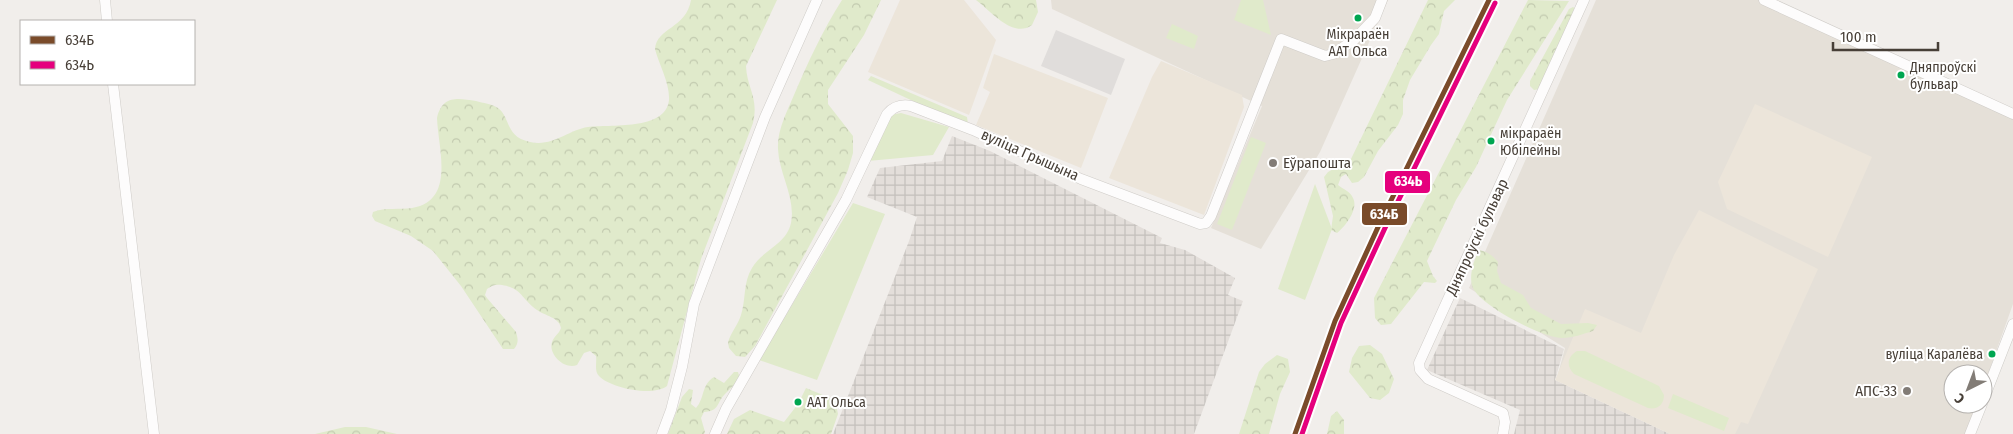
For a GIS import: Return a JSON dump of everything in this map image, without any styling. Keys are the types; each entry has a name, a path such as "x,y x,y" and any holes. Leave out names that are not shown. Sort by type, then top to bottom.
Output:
{"street":[{"path":"105,0 107,20"},
{"path":"662,434 671,410 682,366 694,304 765,117 817,0"},
{"name":"вуліца Грышына","path":"715,434 733,398 846,200 886,114 891,108 904,105 911,106 973,130 1081,179 1200,224 1206,223 1211,216 1281,39 1325,56 1332,54 1354,40 1375,18 1382,0"},
{"name":"Дняпроўскі бульвар","path":"1503,434 1505,422 1503,413 1428,379 1420,370 1420,363 1584,0"},
{"path":"1764,0 2013,114"},
{"path":"114,85 154,434"},
{"path":"1993,375 2013,324"},
{"path":"1970,434 1978,414"}],"shaded area":[{"path":"900,0 964,0 996,40 969,115 868,72"},
{"path":"1051,0 1388,0 1320,152 1261,249 1211,228 1262,106 1052,9"},
{"path":"1596,0 1764,0 2013,112 2013,304 1992,364 1943,364 1943,414 1973,414 1966,434 1694,434 1558,374 1565,348 1469,288"},
{"path":"1056,30 1125,59 1111,95 1041,66"},
{"path":"994,54 1108,98 1081,168 976,125 990,92 983,88"},
{"path":"1161,61 1242,95 1244,107 1204,215 1109,178 1152,77"},
{"path":"1755,104 1872,157 1828,257 1727,209 1718,182"},
{"path":"952,136 990,151 1162,238 1160,243 1185,250 1235,278 1228,295 1243,301 1194,434 833,434 917,217 867,197 880,168 942,161"},
{"path":"1699,210 1818,269 1748,424 1741,422 1735,434 1670,434 1555,380 1585,309 1641,333 1674,255"},
{"path":"1460,298 1564,349 1555,380 1670,434 1514,434 1520,410 1427,370"}],"green space":[{"path":"691,0 777,0 746,66 755,106 753,123 701,259 667,386 652,391 642,391 612,384 597,374 596,356 590,351 584,353 577,365 572,366 563,363 555,356 551,347 561,328 558,321 537,310 514,289 496,285 487,289 485,295 516,332 518,339 514,349 503,349 461,286 433,251 411,236 375,221 372,216 373,212 412,208 426,203 435,195 440,184 441,172 437,118 443,105 452,100 469,100 498,108 516,136 522,140 538,143 553,140 588,127 635,124 658,117 666,110 669,94 655,49 661,36 684,17"},
{"path":"842,0 881,0 864,35 828,90 828,104 853,136 853,153 848,170 838,193 755,346 745,357 736,356 729,348 728,342 741,315 749,273 756,262 784,237 791,223 791,204 778,149 781,128 810,58"},
{"path":"976,0 1036,0 1038,12 1032,25 1017,29 1002,22"},
{"path":"1241,0 1263,0 1271,35 1234,20"},
{"path":"1428,0 1455,0 1444,11 1439,34 1410,80 1403,100 1403,114 1398,125 1378,151 1364,177 1358,182 1352,183 1346,174 1341,177 1338,185 1352,196 1354,207 1344,227 1337,233 1331,230 1333,216 1324,177 1328,172 1351,159"},
{"path":"1528,0 1569,1 1507,100 1476,167 1456,200 1427,261 1437,281 1435,283 1424,282 1391,324 1381,325 1375,318 1374,298"},
{"path":"1573,7 1577,10 1540,89 1534,90 1530,86 1530,81 1569,9"},
{"path":"1172,24 1198,36 1194,49 1166,38"},
{"path":"871,76 967,117 968,124 962,124 868,80"},
{"path":"901,113 949,127 933,155 868,161 890,115"},
{"path":"1251,137 1266,143 1232,230 1217,224"},
{"path":"1315,184 1332,229 1305,300 1278,289"},
{"path":"853,203 885,214 817,380 759,360"},
{"path":"1479,250 1492,256 1498,262 1497,271 1501,283 1523,295 1531,308 1561,324 1588,323 1597,325 1593,331 1578,336 1553,337 1513,320 1500,312 1478,295 1473,288 1471,279 1472,269"},
{"path":"1370,345 1382,354 1394,379 1389,393 1380,400 1370,398 1349,372 1352,358 1359,346"},
{"path":"1577,351 1585,351 1659,386 1664,395 1662,404 1655,408 1648,408 1574,374 1569,362 1571,356"},
{"path":"1277,355 1288,359 1290,372 1280,394 1269,434 1239,434 1259,372 1265,364"},
{"path":"734,372 738,372 740,379 722,397 713,410 704,412 701,418 704,434 668,434 682,397 689,389 693,390 691,404 696,408 710,380 714,377 724,383"},
{"path":"806,388 835,400 838,414 831,434 727,434 734,419 750,410 784,422 798,404"},
{"path":"1673,394 1729,418 1724,431 1668,408"},
{"path":"1337,411 1344,420 1344,434 1327,434 1331,416"},
{"path":"345,427 366,427 397,434 315,434"}],"transit line":[{"name":"634Б","path":"1295,434 1335,321 1379,225 1489,0"},
{"name":"634Ь","path":"1302,434 1341,323 1385,228 1495,3"}],"place":[{"name":"Мікрараён ААТ Ольса","path":"1358,18"},
{"name":"Дняпроўскі бульвар","path":"1901,75"},
{"name":"мікрараён Юбілейны","path":"1491,141"},
{"name":"Еўрапошта","path":"1273,163"},
{"name":"вуліца Каралёва","path":"1992,354"},
{"name":"АПС-33","path":"1907,391"},
{"name":"ААТ Ольса","path":"798,402"}]}
